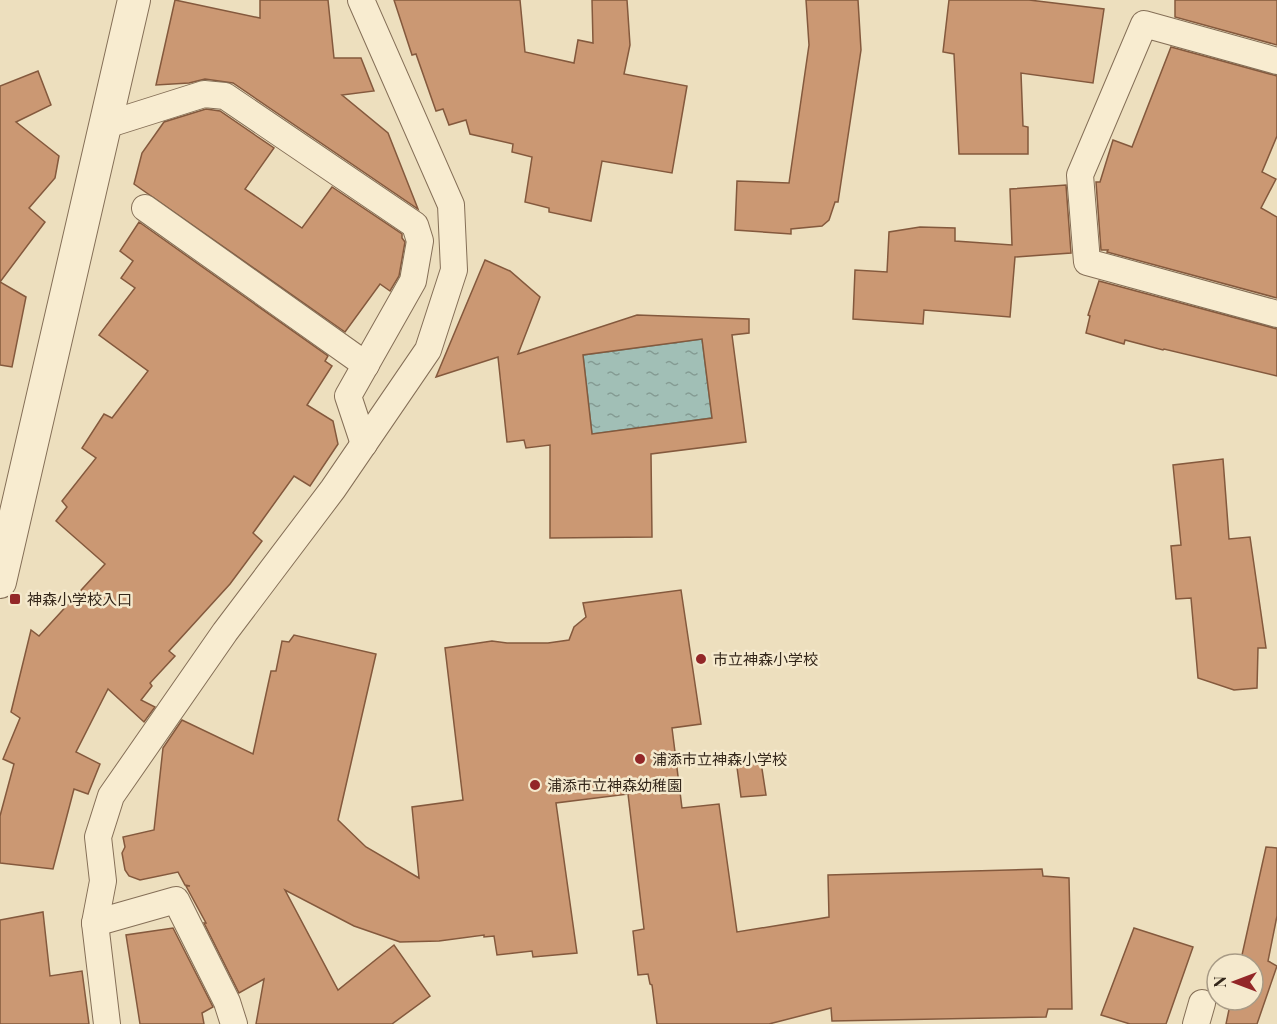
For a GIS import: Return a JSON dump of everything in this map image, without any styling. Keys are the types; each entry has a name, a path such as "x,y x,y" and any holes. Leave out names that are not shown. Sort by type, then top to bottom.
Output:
{"street":[{"path":"0,582 134,0"},
{"path":"107,1024 95,923 103,881 98,837 111,796 225,632 333,489 428,350 454,270 451,205 361,0"},
{"path":"1277,61 1144,24 1080,175 1087,262 1277,314"},
{"path":"106,125 204,94 225,96 415,225 420,241 413,281 348,396 364,444"},
{"path":"145,207 366,365"},
{"path":"95,923 176,900 227,1002 234,1024"}],"water":[{"path":"702,339 712,418 592,434 583,355"}],"building":[{"path":"175,0 260,18 260,0 328,0 334,58 361,58 374,91 342,95 388,133 418,209 233,83 205,79 189,83 156,85"},
{"path":"394,0 520,0 525,52 574,63 578,40 593,43 592,0 627,0 630,45 624,74 687,86 672,173 602,161 591,221 549,212 549,208 525,202 532,157 512,152 513,144 470,134 466,120 449,125 443,109 436,111 416,54 412,55"},
{"path":"806,0 858,0 861,50 838,202 835,202 829,220 822,226 791,229 791,234 735,230 737,181 789,183 809,45"},
{"path":"949,0 1029,0 1104,9 1093,83 1021,73 1023,126 1028,127 1028,154 959,154 954,54 943,52"},
{"path":"1175,0 1277,0 1277,45 1175,17"},
{"path":"1171,47 1277,76 1277,136 1262,172 1276,179 1261,208 1277,217 1277,298 1107,252 1108,250 1101,250 1096,182 1100,182 1113,140 1132,147"},
{"path":"38,71 51,105 16,122 59,156 55,178 29,208 45,222 0,282 0,86"},
{"path":"206,109 220,111 274,148 245,189 302,228 332,187 402,234 405,242 399,276 390,291 380,284 345,332 134,184 142,153 164,122"},
{"path":"1066,185 1071,253 1015,257 1010,317 924,310 923,324 853,319 855,270 887,272 889,232 920,227 955,228 955,241 1012,245 1010,189"},
{"path":"139,222 328,356 325,361 332,366 307,405 333,421 338,444 310,486 294,476 253,533 262,541 230,584 169,651 175,656 150,683 152,686 141,700 155,707 144,722 108,689 76,752 100,764 88,794 74,789 53,869 0,863 0,816 14,764 3,759 20,718 11,712 31,630 39,636 105,564 56,521 67,507 62,501 96,458 82,448 104,414 112,418 148,371 99,335 135,288 121,278 133,261 120,251"},
{"path":"485,260 510,271 540,297 518,354 637,315 749,319 749,333 732,335 746,442 651,454 652,537 550,538 550,445 526,448 524,440 507,442 498,357 436,377","holes":["702,339 712,418 592,434 583,355"]},
{"path":"1099,281 1277,329 1277,376 1125,340 1124,344 1086,333 1090,316 1088,315"},
{"path":"0,282 26,297 12,367 0,365"},
{"path":"1223,459 1229,539 1250,537 1266,648 1258,648 1257,688 1234,690 1198,678 1191,598 1176,599 1171,546 1181,545 1173,465"},
{"path":"681,590 701,724 672,728 682,808 719,804 737,932 829,917 828,875 1042,869 1043,876 1069,878 1072,1009 1048,1009 1046,1017 832,1021 831,1008 769,1024 657,1024 652,985 648,974 638,975 633,931 644,929 628,794 556,803 577,953 533,957 532,951 497,955 494,936 484,937 484,935 439,941 400,942 354,926 285,890 338,990 394,945 430,996 392,1024 256,1024 264,979 239,993 186,886 190,886 185,885 178,872 140,880 129,876 125,870 122,853 125,847 123,837 154,830 163,748 182,720 253,754 271,671 276,671 282,641 289,642 294,635 376,654 338,820 366,847 419,878 412,807 463,800 445,648 492,641 548,643 569,640 574,627 586,617 583,603"},
{"path":"760,756 766,795 741,797 736,760"},
{"path":"1266,847 1277,848 1277,916 1268,961 1277,966 1265,1001 1265,952 1243,952"},
{"path":"43,912 50,976 82,971 89,1024 0,1024 0,920"},
{"path":"173,928 213,1007 202,1013 204,1024 140,1024 126,935"},
{"path":"1134,928 1193,947 1166,1024 1130,1024 1101,1015"},
{"path":"1228,1012 1261,1012 1257,1024 1226,1024"}],"place":[{"name":"神森小学校入口","path":"15,599"},
{"name":"市立神森小学校","path":"701,659"},
{"name":"浦添市立神森小学校","path":"640,759"},
{"name":"浦添市立神森幼稚園","path":"535,785"}]}
